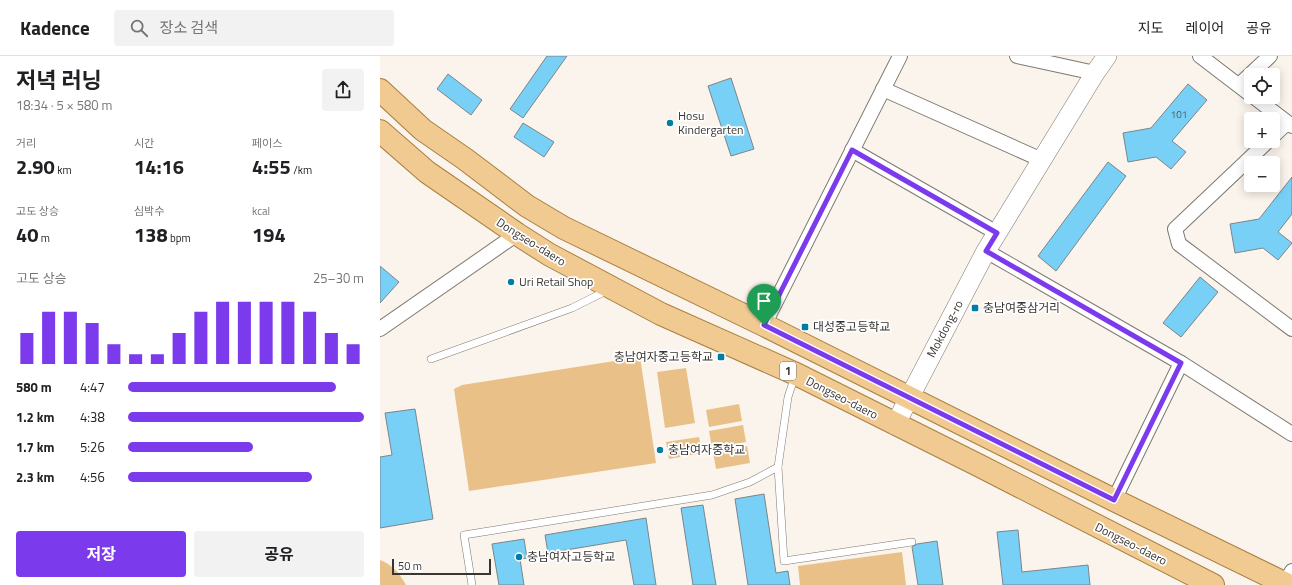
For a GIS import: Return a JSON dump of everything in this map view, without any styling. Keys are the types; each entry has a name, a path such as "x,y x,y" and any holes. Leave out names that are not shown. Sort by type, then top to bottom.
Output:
{"main road":[{"name":"Mokdong-ro","path":"895,425 986,251 1095,73 1107,56"},
{"path":"380,90 423,130 465,159 527,206 564,228 764,325 1114,500 1288,580"},
{"name":"Dongseo-daero","path":"380,131 428,172 550,255 661,314 796,374 1213,585"}],"street":[{"path":"764,325 900,56"},
{"path":"1017,56 1095,73"},
{"path":"1200,56 1244,89"},
{"path":"1239,85 1270,56"},
{"path":"883,89 1042,160"},
{"path":"1263,104 1290,124 1280,131"},
{"path":"1261,148 1176,229 1179,244 1292,329"},
{"path":"852,150 997,233"},
{"path":"380,329 517,234"},
{"path":"986,251 1181,363 1292,434"},
{"path":"1114,500 1181,363"}],"lane":[{"path":"431,359 572,308 612,288"},
{"path":"796,374 788,397 778,467 784,561 912,542"},
{"path":"472,585 464,535 712,495 750,482 778,467"}],"shaded area":[{"path":"640,357 656,463 469,491 454,389 462,385"},
{"path":"686,368 695,423 665,428 657,372"},
{"path":"739,404 742,421 709,427 706,410"},
{"path":"743,425 746,442 712,448 709,431"},
{"path":"699,437 702,453 669,459 666,442"},
{"path":"747,446 750,463 716,469 713,452"},
{"path":"902,552 906,585 800,585 798,566"},
{"path":"380,560 389,564 396,570 406,585 380,585"}],"building":[{"path":"547,56 567,56 523,118 510,109"},
{"path":"448,74 482,100 471,115 437,89"},
{"path":"731,78 754,149 731,156 708,86"},
{"path":"1188,84 1207,100 1172,141 1186,152 1171,169 1156,157 1128,162 1123,133 1151,128"},
{"path":"523,123 554,142 544,157 514,137"},
{"path":"1108,162 1126,176 1056,271 1038,256"},
{"path":"1292,177 1292,214 1278,232 1292,243 1278,260 1263,248 1235,253 1230,224 1259,219"},
{"path":"380,266 399,282 380,303"},
{"path":"1200,277 1218,292 1181,337 1163,323"},
{"path":"415,409 433,519 380,528 380,457 392,455 385,413"},
{"path":"764,494 776,573 788,571 790,585 748,585 735,499"},
{"path":"703,505 716,585 693,585 681,508"},
{"path":"646,518 656,585 634,585 626,540 548,553 545,535"},
{"path":"1018,530 1022,572 1088,565 1090,585 1003,585 997,532"},
{"path":"524,539 527,558 520,559 524,585 499,585 492,544"},
{"path":"937,541 943,585 918,585 912,547 917,544"}],"place":[{"name":"Hosu Kindergarten","path":"670,123"},
{"name":"Uri Retail Shop","path":"511,282"},
{"name":"충남여중삼거리","path":"975,308"},
{"name":"대성중고등학교","path":"805,327"},
{"name":"충남여자중고등학교","path":"721,357"},
{"name":"충남여자중학교","path":"660,450"},
{"name":"충남여자고등학교","path":"519,557"}],"route":[{"path":"852,150 997,233 986,251 1181,363 1114,500 764,325 852,150"}]}
